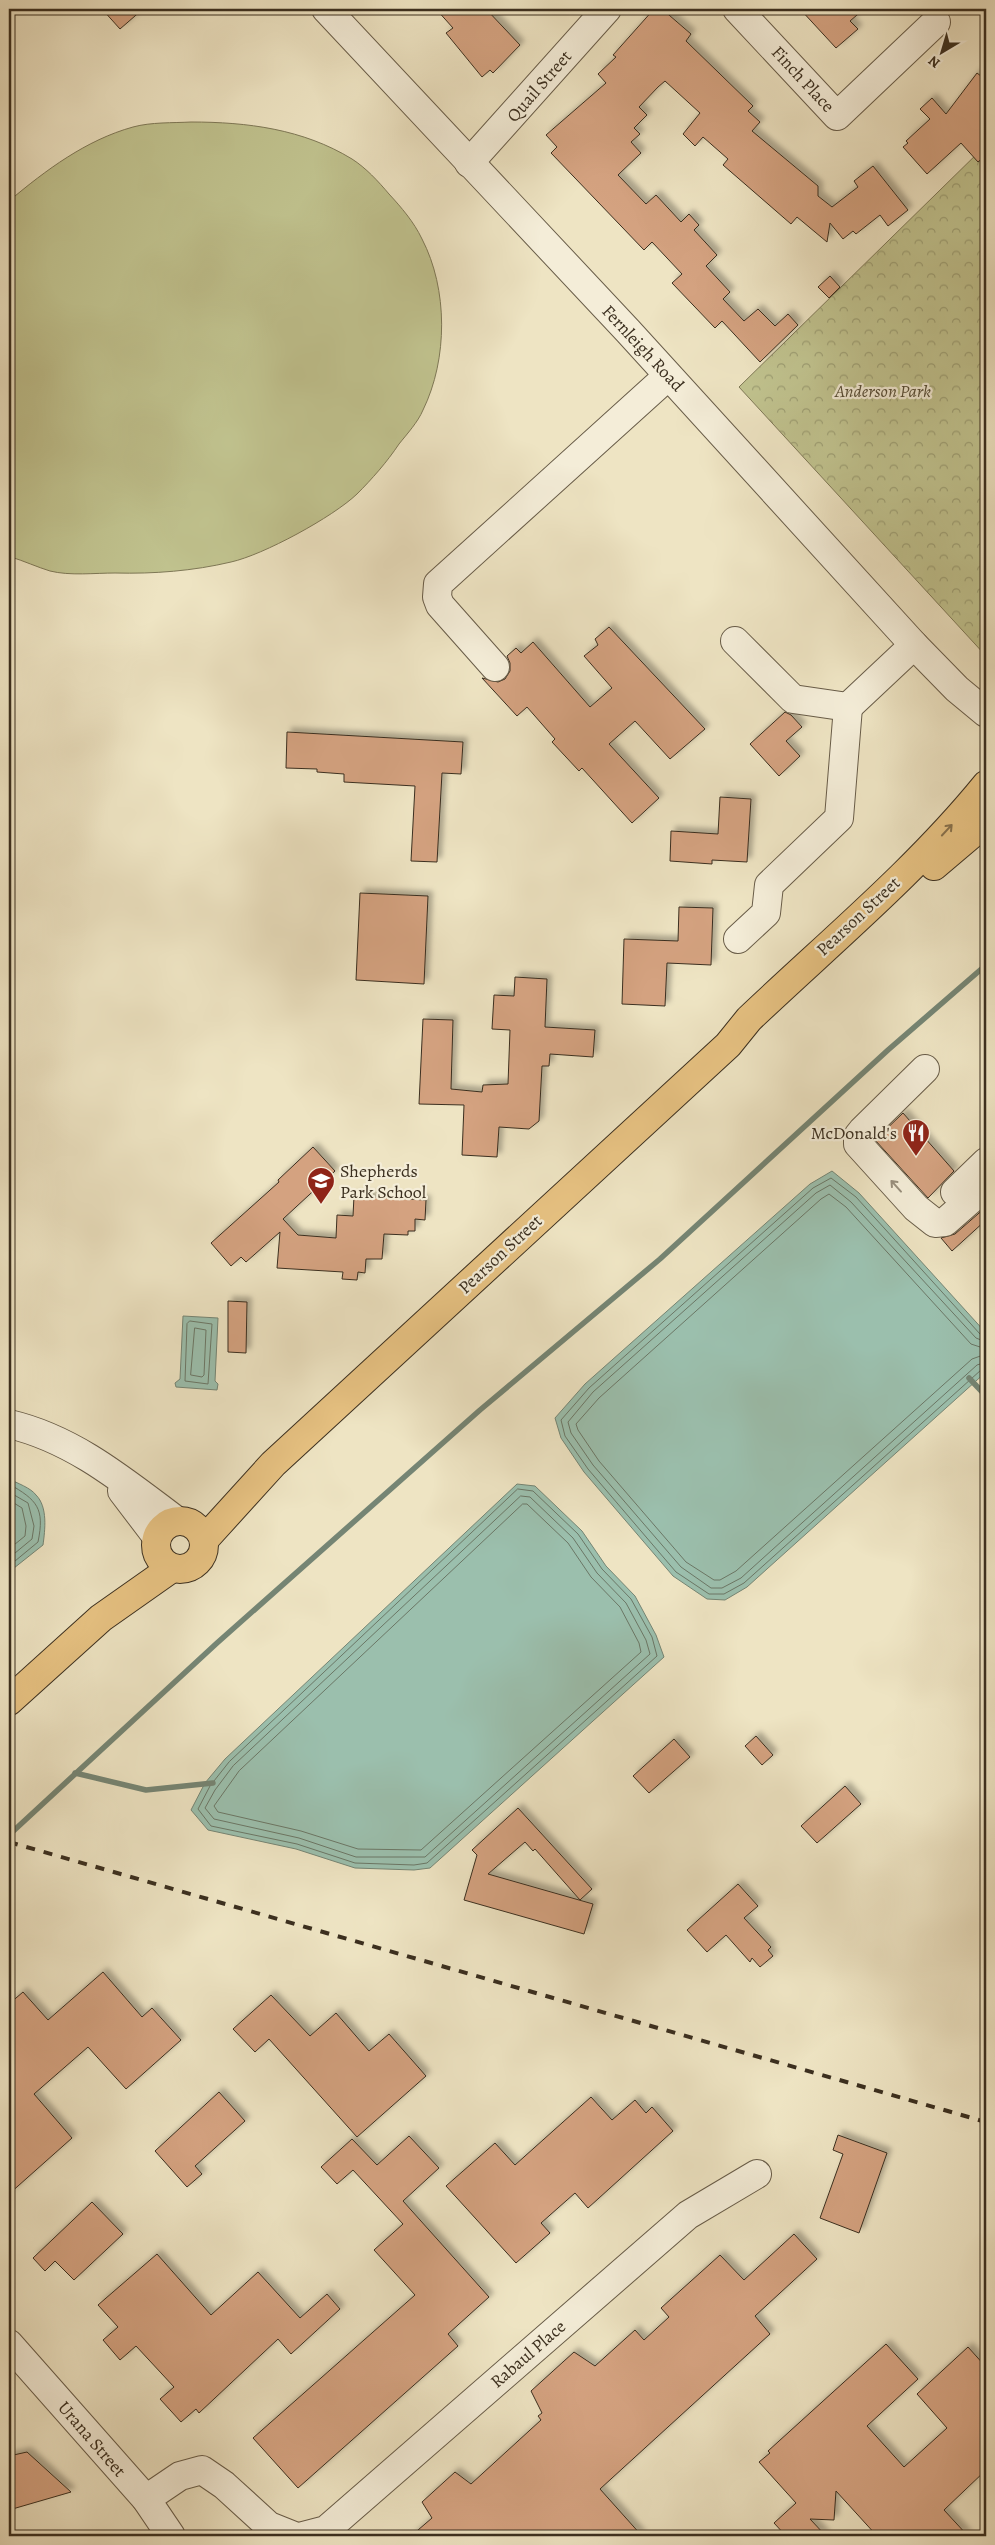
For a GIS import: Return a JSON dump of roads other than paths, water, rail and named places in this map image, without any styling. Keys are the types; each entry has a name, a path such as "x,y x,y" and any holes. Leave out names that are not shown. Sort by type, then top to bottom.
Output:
{"main road":[{"name":"Pearson Street","path":"9,1701 101,1618 176,1540 273,1464 728,1046 749,1019 912,864 969,806 986,785"},
{"name":"Pearson Street","path":"728,1046 758,1027 944,857 986,822"}],"street":[{"name":"Fernleigh Road","path":"326,9 668,376 914,645 957,690 986,714"},
{"name":"Quail Street","path":"469,163 607,9"},
{"name":"Finch Place","path":"737,9 837,116 936,22"},
{"path":"495,667 440,605 436,597 438,584 668,376"},
{"path":"735,641 793,699 848,707"},
{"path":"738,938 766,913 769,886 839,818 848,707 914,645"},
{"name":"Fernleigh Road","path":"957,690 986,733"},
{"path":"925,1069 862,1130 858,1144 918,1210 935,1223 940,1224 986,1186"},
{"path":"918,1210 924,1212 934,1211 986,1162"},
{"path":"9,1424 55,1439 102,1466 176,1540"},
{"name":"Rabaul Place","path":"302,2536 326,2530 688,2215 757,2174"},
{"name":"Urana Street","path":"9,2344 146,2500 171,2536"},
{"path":"146,2500 180,2476 202,2470 224,2485 269,2526 294,2536"}],"water":[{"path":"832,1171 859,1193 986,1333 986,1372 747,1587 725,1600 707,1599 673,1576 584,1472 561,1438 555,1418 585,1384 810,1184"},
{"path":"183,1316 218,1318 215,1381 218,1384 217,1390 176,1387 175,1383 180,1379"},
{"path":"9,1479 34,1492 40,1500 44,1512 45,1526 43,1545 9,1572"},
{"path":"517,1484 535,1486 582,1531 606,1566 635,1596 656,1635 664,1657 430,1868 414,1870 355,1868 296,1849 208,1830 191,1810 205,1783 225,1759"}],"waterway":[{"path":"9,1835 217,1643 480,1410 660,1259 888,1050 986,965"},
{"path":"969,1378 986,1396"},
{"path":"75,1773 146,1790 213,1783"}],"railway":[{"path":"9,1842 986,2122"}],"place":[{"name":"McDonald's","path":"916,1157"},
{"name":"Shepherds Park School","path":"321,1205"}],"park label":[{"name":"Anderson Park","path":"883,391"}]}
